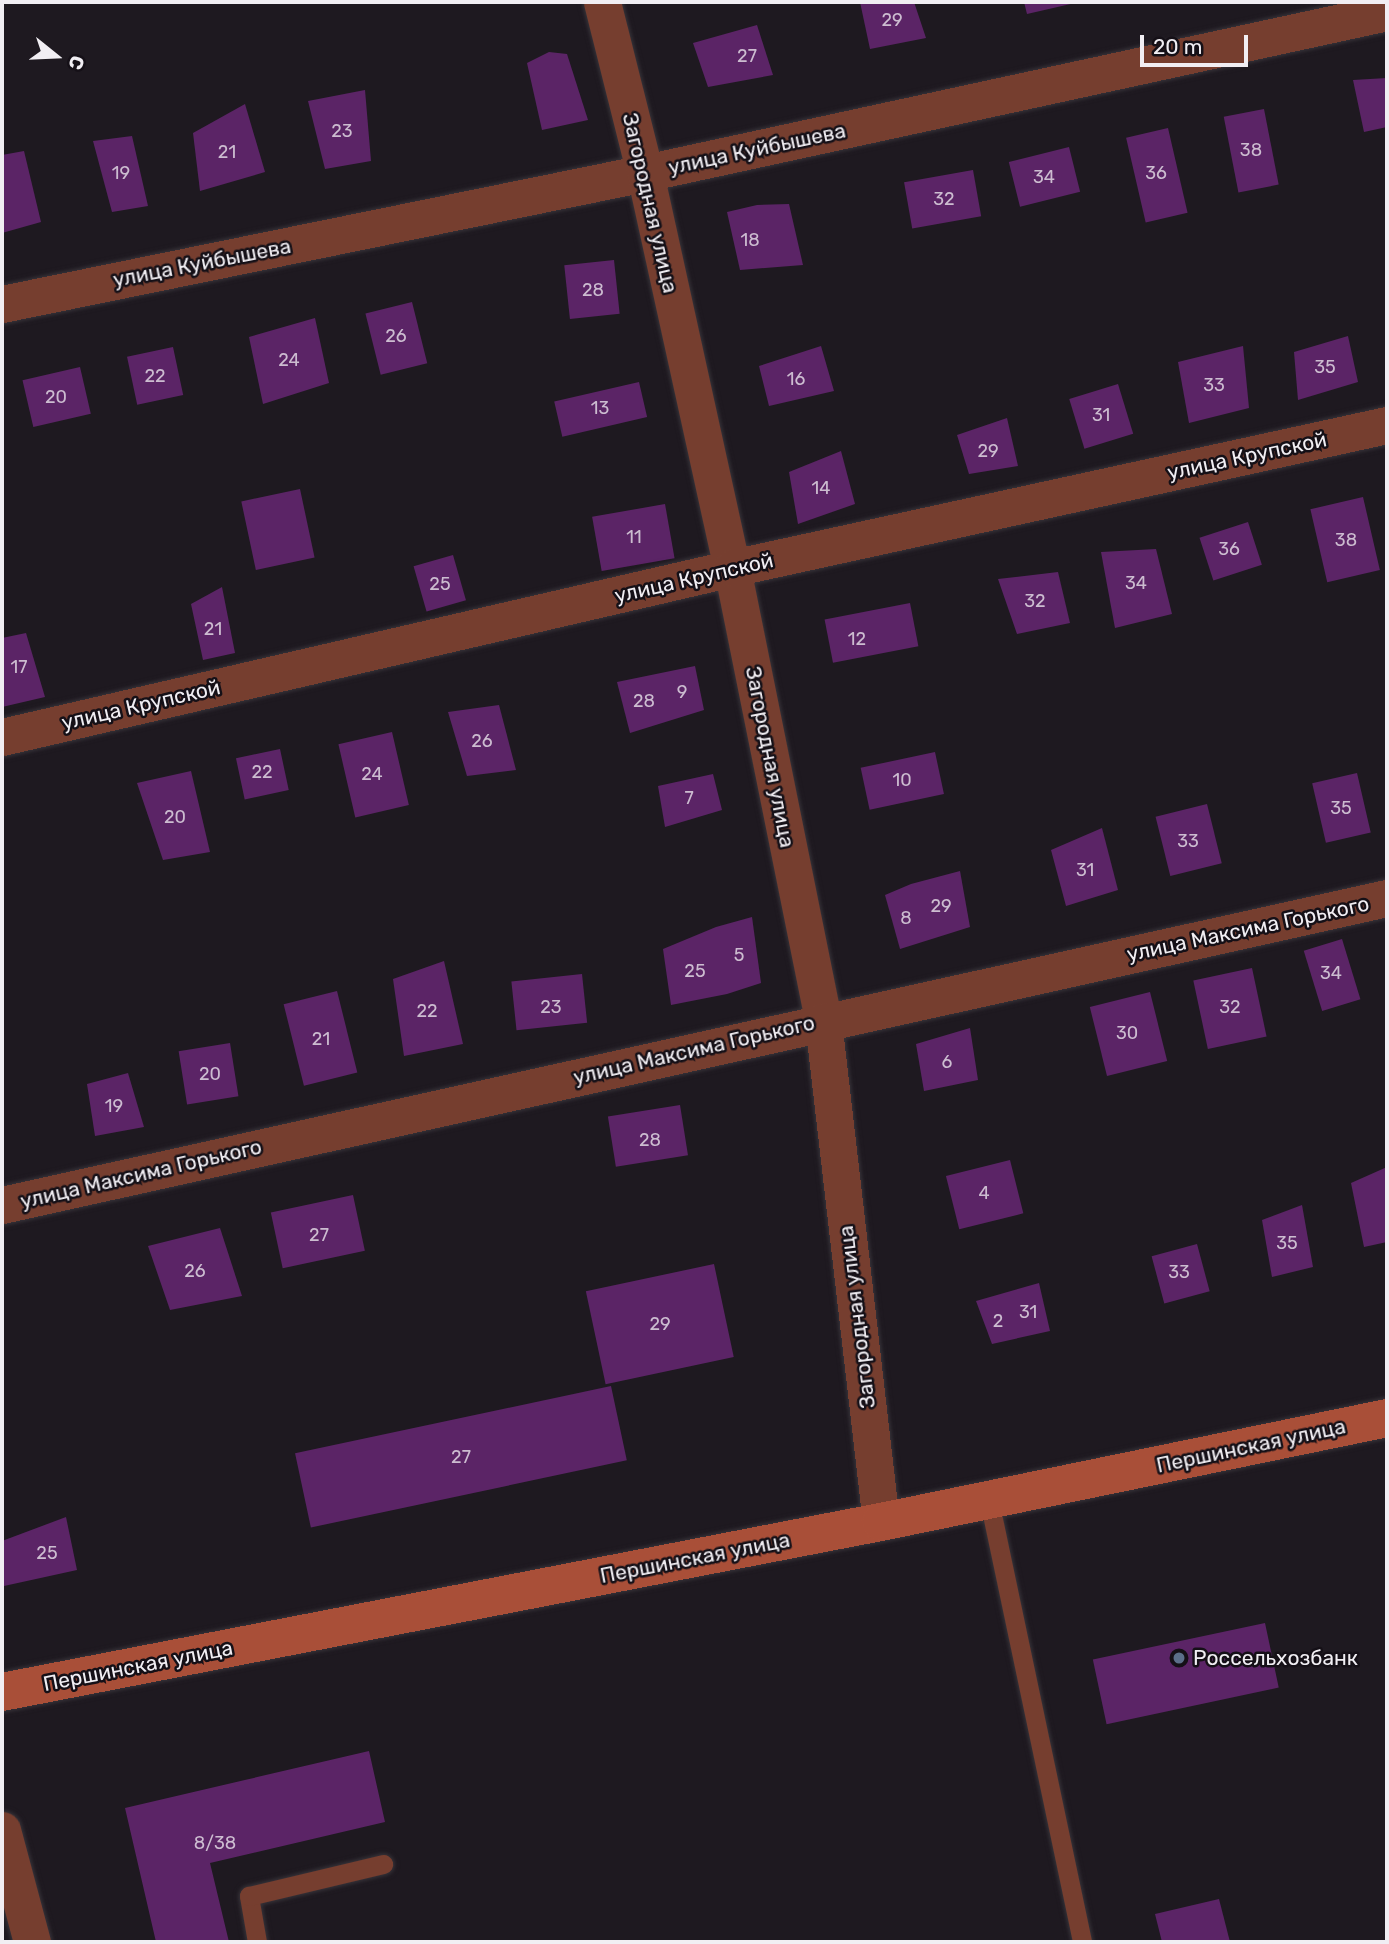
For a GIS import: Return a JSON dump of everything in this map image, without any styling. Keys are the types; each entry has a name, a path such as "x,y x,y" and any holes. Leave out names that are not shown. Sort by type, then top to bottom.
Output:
{"street":[{"name":"Загородная улица","path":"602,2 645,173 732,568 823,1021 881,1522"},
{"name":"улица Куйбышева","path":"2,304 645,173 1387,12"},
{"name":"улица Крупской","path":"2,737 732,568 1387,425"},
{"name":"улица Максима Горького","path":"2,1205 1387,898"},
{"name":"Першинская улица","path":"2,1692 881,1522 1387,1418"},
{"path":"2,1830 32,1942"}],"lane":[{"path":"989,1500 1082,1942"},
{"path":"257,1942 249,1896 383,1864"}],"building":[{"path":"860,2 914,2 926,38 870,49"},
{"path":"1024,2 1074,2 1075,3 1027,14"},
{"path":"757,25 773,75 708,87 693,43"},
{"path":"549,52 567,54 588,120 542,130 527,63"},
{"path":"1387,78 1387,127 1364,132 1353,80"},
{"path":"365,90 371,161 325,169 308,101"},
{"path":"245,104 265,172 200,191 193,133"},
{"path":"1264,109 1279,185 1238,192 1224,117"},
{"path":"1168,128 1188,213 1146,222 1126,138"},
{"path":"132,136 148,206 112,212 93,141"},
{"path":"1069,147 1080,192 1020,207 1009,162"},
{"path":"24,151 41,222 2,233 2,155"},
{"path":"973,170 981,216 912,228 904,182"},
{"path":"789,204 803,265 740,270 727,212 757,205"},
{"path":"614,260 620,314 570,319 564,265"},
{"path":"412,302 427,363 381,375 365,314"},
{"path":"315,318 329,383 263,404 249,337"},
{"path":"1348,336 1358,382 1298,400 1294,352"},
{"path":"821,346 834,391 769,406 759,366"},
{"path":"1243,346 1249,408 1189,423 1178,362"},
{"path":"173,347 183,395 137,405 127,357"},
{"path":"80,367 91,414 33,427 23,380"},
{"path":"639,382 647,417 562,437 554,402"},
{"path":"1118,384 1133,434 1084,449 1069,399"},
{"path":"1007,418 1018,466 969,474 957,435"},
{"path":"841,451 855,504 798,524 789,472"},
{"path":"300,489 315,557 256,570 241,501"},
{"path":"1363,497 1380,570 1327,582 1310,509"},
{"path":"665,504 675,558 602,571 592,517"},
{"path":"1248,522 1262,565 1213,581 1199,538"},
{"path":"1156,549 1172,614 1115,628 1101,552"},
{"path":"453,555 466,600 427,611 414,566"},
{"path":"1058,572 1070,623 1017,634 998,579"},
{"path":"222,587 235,653 203,660 191,604"},
{"path":"910,603 918,646 833,663 825,620"},
{"path":"26,633 45,697 2,707 2,638"},
{"path":"695,666 704,710 630,733 617,682"},
{"path":"499,705 516,770 467,776 448,712"},
{"path":"392,732 409,805 355,817 338,744"},
{"path":"280,749 289,790 245,799 236,758"},
{"path":"935,752 944,794 870,810 861,768"},
{"path":"191,771 210,852 163,860 137,783"},
{"path":"1357,773 1371,832 1326,843 1312,783"},
{"path":"713,774 722,810 665,827 658,786"},
{"path":"1207,804 1222,863 1170,876 1156,817"},
{"path":"1102,828 1118,890 1066,906 1051,850"},
{"path":"960,871 970,927 900,949 885,895 911,884"},
{"path":"752,917 761,983 727,994 671,1005 663,949 716,927"},
{"path":"1342,939 1360,999 1322,1011 1304,951"},
{"path":"444,961 463,1044 404,1056 393,979"},
{"path":"1252,968 1267,1036 1208,1049 1193,980"},
{"path":"582,974 587,1023 517,1030 511,981"},
{"path":"337,991 357,1073 304,1086 284,1004"},
{"path":"1150,992 1167,1061 1107,1076 1090,1007"},
{"path":"970,1028 978,1080 924,1091 916,1044"},
{"path":"230,1043 238,1096 187,1104 179,1051"},
{"path":"128,1073 144,1127 95,1136 87,1084"},
{"path":"680,1105 688,1155 616,1167 608,1116"},
{"path":"1010,1160 1023,1213 959,1229 946,1176"},
{"path":"1387,1167 1387,1242 1364,1247 1351,1183"},
{"path":"353,1195 365,1251 283,1268 271,1212"},
{"path":"1302,1205 1313,1267 1272,1277 1262,1220"},
{"path":"220,1228 242,1296 170,1310 148,1246"},
{"path":"1197,1244 1210,1291 1164,1303 1152,1256"},
{"path":"714,1264 734,1357 606,1384 586,1291"},
{"path":"1039,1283 1050,1331 992,1344 976,1301"},
{"path":"611,1386 627,1460 311,1527 295,1453"},
{"path":"66,1517 77,1570 4,1586 2,1541"},
{"path":"1265,1623 1279,1688 1107,1724 1093,1660"},
{"path":"369,1751 385,1822 210,1863 229,1942 156,1942 125,1808"},
{"path":"1219,1899 1230,1942 1162,1942 1155,1914"}],"place":[{"name":"Россельхозбанк","path":"1179,1658"}]}
